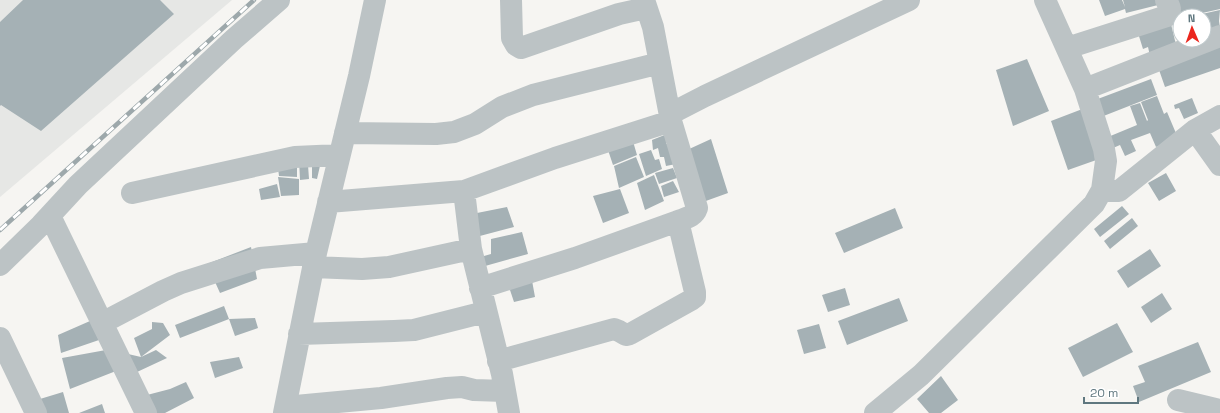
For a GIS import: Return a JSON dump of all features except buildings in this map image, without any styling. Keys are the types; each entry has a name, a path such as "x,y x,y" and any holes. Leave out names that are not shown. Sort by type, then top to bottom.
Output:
{"street":[{"path":"0,265 50,216 78,185 279,0"},
{"path":"375,0 359,76 315,260 285,410 447,388 462,387 474,390 505,391"},
{"path":"480,288 575,258 690,217 695,213 697,208 670,117 653,27 645,4 521,48 512,38 511,0"},
{"path":"328,202 464,191 670,117 759,70 909,0"},
{"path":"1067,48 1166,16 1170,12 1170,7 1166,0"},
{"path":"875,413 921,375 1094,204 1102,190 1106,161 1104,149 1085,89 1067,48 1050,1"},
{"path":"1085,89 1220,36"},
{"path":"345,133 436,134 454,132 475,124 502,107 532,95 660,63"},
{"path":"1102,190 1119,191 1195,130 1220,116"},
{"path":"1195,130 1220,165"},
{"path":"132,193 295,157 339,155"},
{"path":"464,191 471,249 509,413"},
{"path":"50,216 146,413"},
{"path":"498,361 614,329 626,335 630,334 691,300 694,297 695,292 678,221"},
{"path":"102,323 163,291 182,283 260,258 315,260 362,269 389,267 471,249"},
{"path":"299,334 414,330 485,312"},
{"path":"0,338 36,413"},
{"path":"1178,400 1220,410"}],"shaded area":[{"path":"0,0 232,0 0,197"}],"railway":[{"path":"0,230 254,0"}]}
